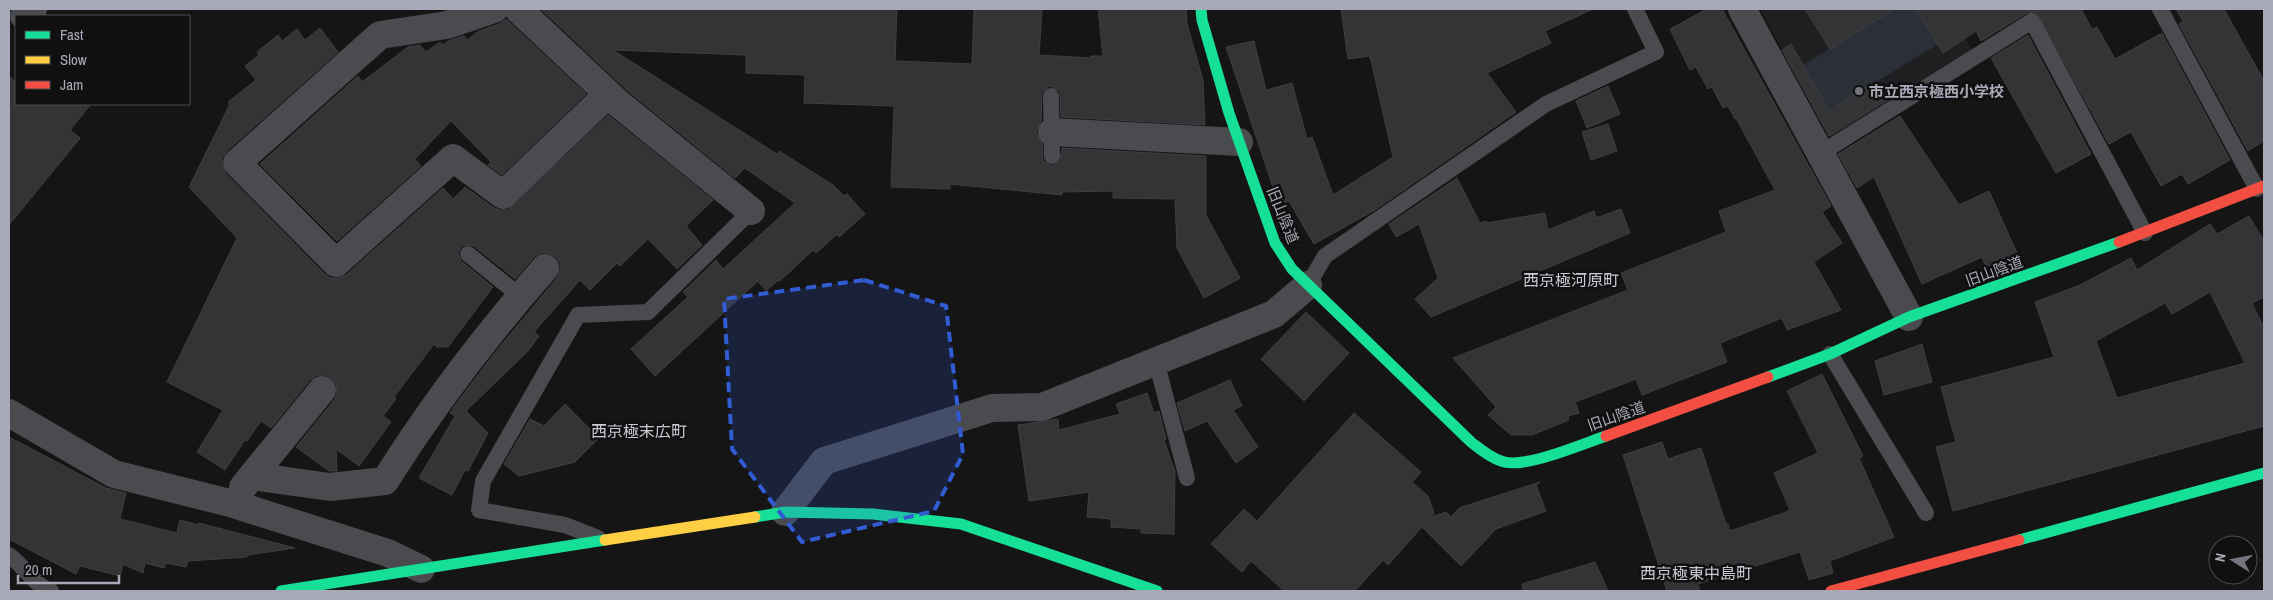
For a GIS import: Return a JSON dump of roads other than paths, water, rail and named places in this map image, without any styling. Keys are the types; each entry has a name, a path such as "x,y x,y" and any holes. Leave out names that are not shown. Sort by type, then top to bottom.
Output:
{"street":[{"path":"494,9 447,25 380,35 237,164 336,263 454,158 503,195 608,94"},
{"path":"518,9 608,94 751,210"},
{"name":"旧山陰道","path":"1201,9 1204,30 1239,142 1275,243 1292,269 1471,442 1484,453 1502,462 1525,463 1634,426 1830,354 1910,317 2261,188"},
{"path":"1742,9 1910,317"},
{"path":"1052,144 1239,142"},
{"path":"252,476 330,487 385,481 422,423 520,296 545,268"},
{"path":"786,512 824,461 992,408 1042,407 1274,314 1308,285"},
{"path":"230,503 322,390"},
{"path":"9,413 114,474 230,503 388,553 421,569"},
{"path":"1831,591 2264,473"},
{"path":"281,591 786,512 873,514 961,524 1157,591"}],"lane":[{"path":"1308,285 1325,256 1546,104 1656,52 1635,9"},
{"path":"2160,9 2261,188"},
{"path":"1821,153 2032,21 2145,232"},
{"path":"1051,96 1052,144"},
{"path":"602,540 565,525 479,510 483,481 578,315 648,312 751,210"},
{"path":"468,254 520,296"},
{"path":"1830,354 1926,513"},
{"path":"1156,362 1187,478"},
{"path":"9,555 19,562 44,589 51,591"}],"place":[{"name":"市立西京極西小学校","path":"1859,91"}],"district":[{"name":"西京極河原町","path":"1571,280"},
{"name":"西京極末広町","path":"639,431"},
{"name":"西京極東中島町","path":"1696,573"}]}
